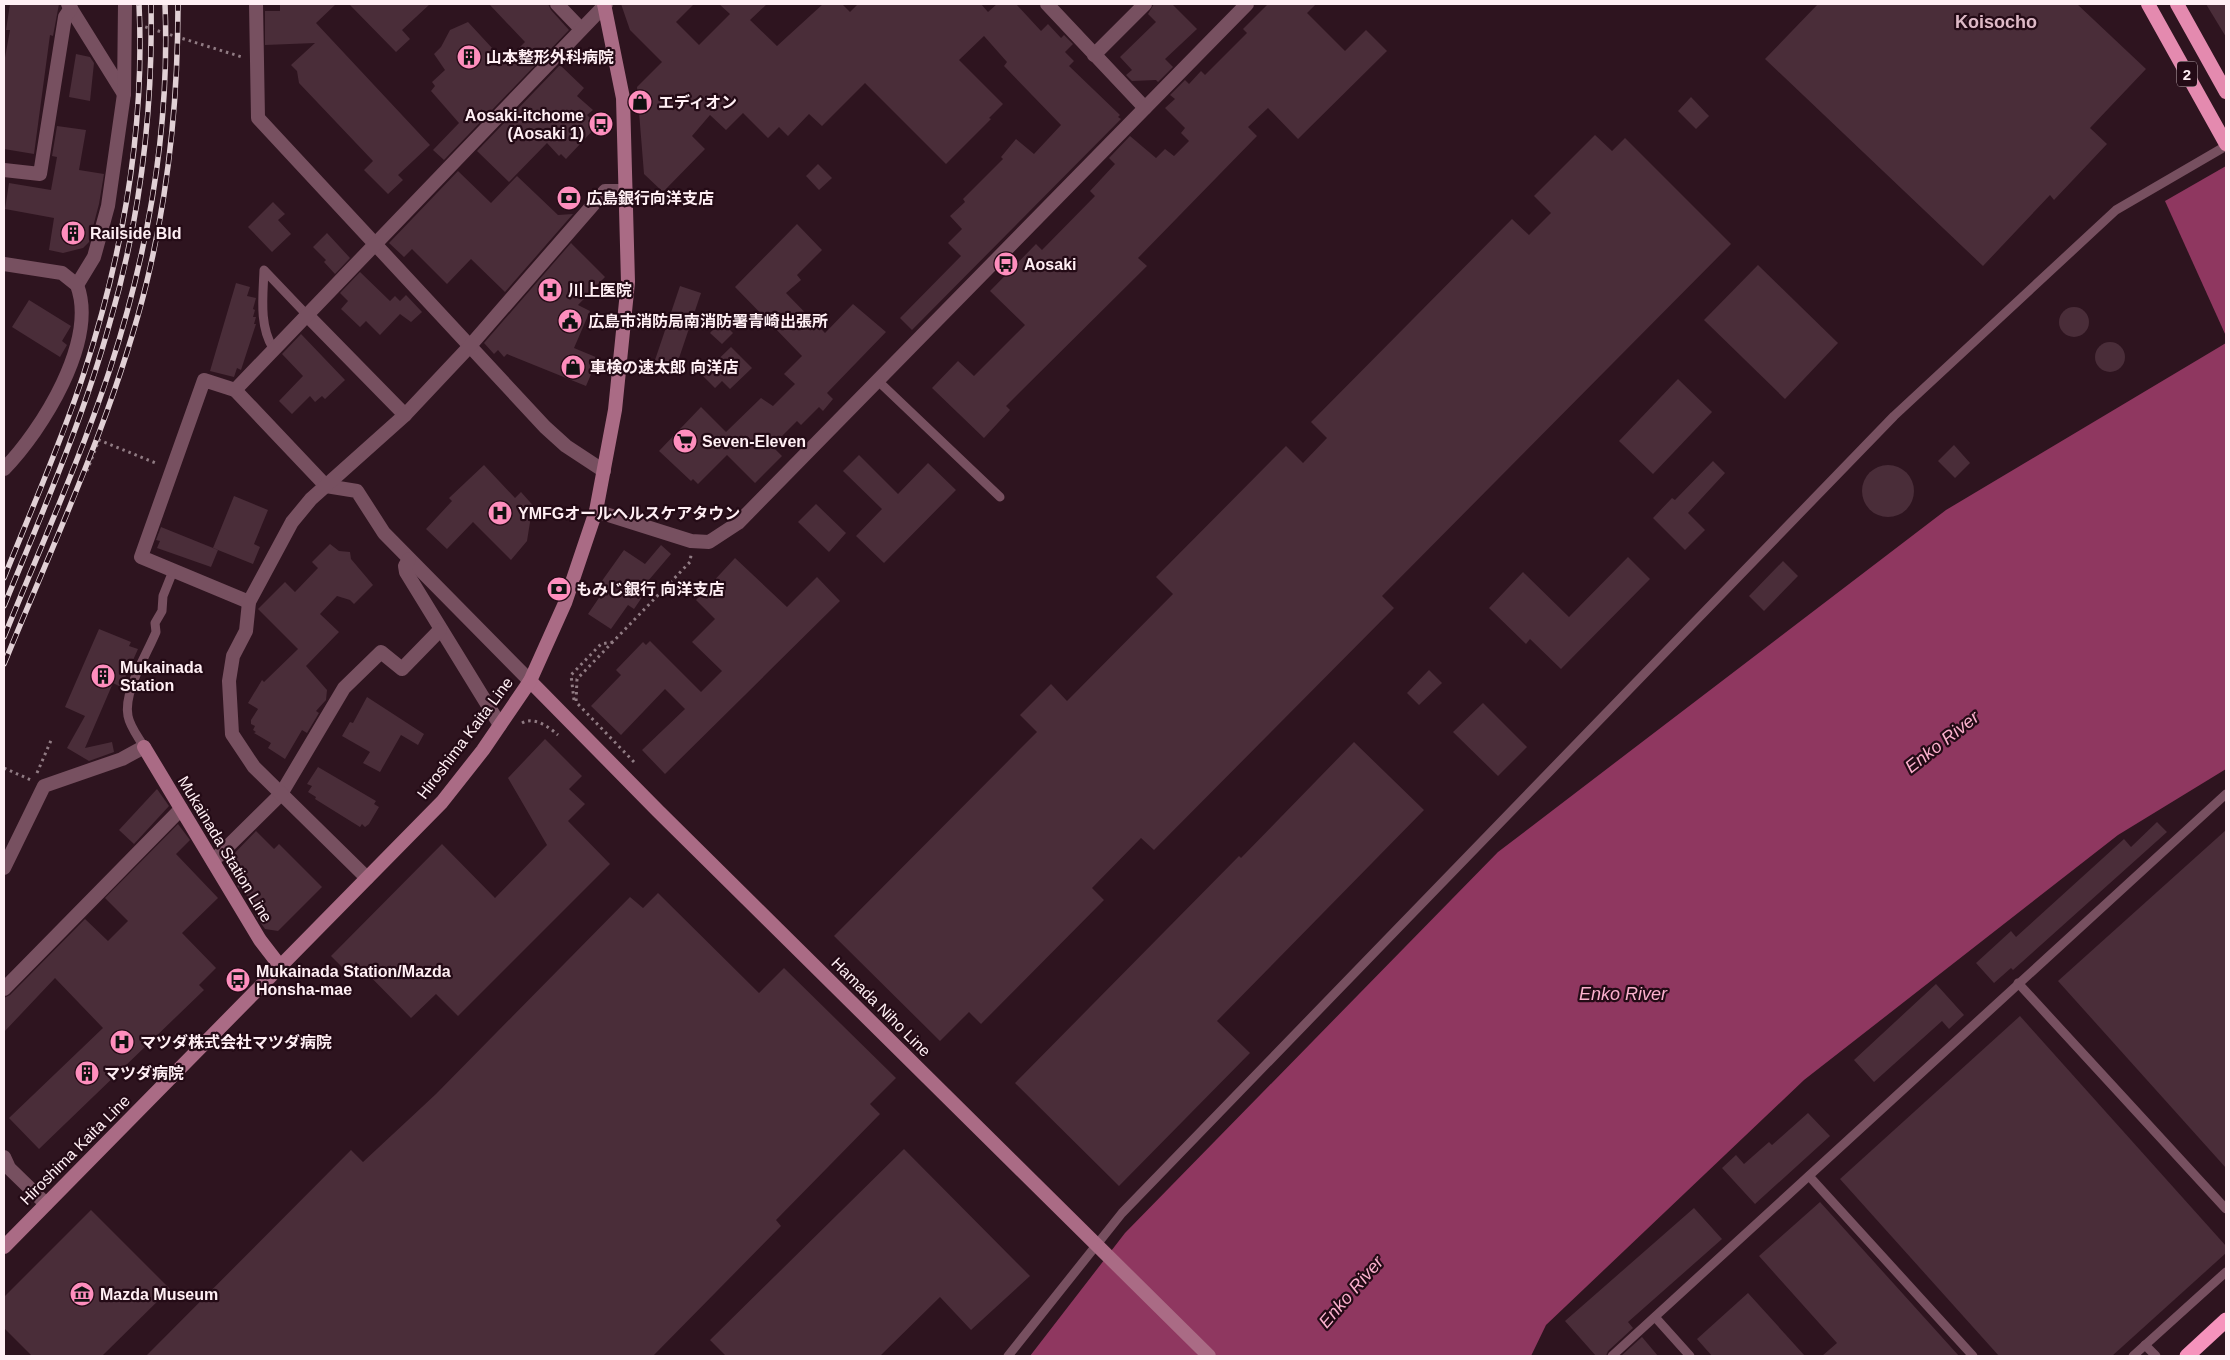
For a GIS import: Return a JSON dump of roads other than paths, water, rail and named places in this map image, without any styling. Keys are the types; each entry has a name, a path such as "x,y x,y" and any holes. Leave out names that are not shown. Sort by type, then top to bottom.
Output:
{"highway":[{"name":"2","path":"2148,4 2226,145"},
{"name":"2","path":"2177,4 2226,92"},
{"path":"2187,1356 2226,1320"}],"main road":[{"name":"Hiroshima Kaita Line","path":"4,1247 442,802 530,682 565,603 596,511 615,410 628,282 626,191 623,98 605,4"},
{"name":"Hamada Niho Line","path":"530,682 1209,1356"},
{"name":"Mukainada Station Line","path":"144,748 260,940 280,966"}],"street":[{"path":"77,285 94,257 102,234 124,94 128,23 125,4"},
{"path":"256,4 258,118 545,428 566,446 604,471"},
{"path":"557,4 581,29"},
{"path":"235,390 273,348 605,4"},
{"path":"1047,4 1145,108"},
{"path":"1094,55 1145,4"},
{"path":"596,511 692,541 708,542 738,522 1247,4"},
{"path":"70,6 124,94"},
{"path":"4,170 40,174 65,17 70,6"},
{"path":"367,878 254,767 232,734 229,680 233,656 246,631 249,602 292,522 311,499 405,415 469,347 605,191 626,191"},
{"path":"4,264 62,273 77,285 82,310 77,346 72,361 46,415 20,452 4,469"},
{"path":"306,314 405,415"},
{"path":"249,602 141,557 204,380 235,390 326,486 357,491 384,533 530,682"},
{"path":"409,559 405,566 406,572 500,725"},
{"path":"212,861 281,794 344,688 381,652 402,668 440,630"},
{"path":"4,868 44,786 122,759 144,748"},
{"path":"4,989 181,809"},
{"path":"4,1157 9,1168 46,1204"}],"lane":[{"path":"1008,1356 1122,1212 1894,416 2116,210 2226,145"},
{"path":"273,348 266,336 263,305 264,270 306,314"},
{"path":"877,380 1000,497"},
{"path":"144,748 128,718 129,693 156,632 155,623 162,610 163,596 173,570"},
{"path":"1612,1356 2226,794"},
{"path":"2018,983 2226,1209"},
{"path":"1809,1176 1973,1356"},
{"path":"2133,1356 2226,1272"},
{"path":"1655,1317 1690,1356"},
{"path":"2146,1345 2156,1356"}],"water":[{"path":"2226,166 2226,336 2165,201"},
{"name":"Enko River","path":"2226,343 2226,769 2118,835 1804,1080 1546,1325 1531,1356 1030,1356 1125,1233 1498,852 1946,510"}],"railway":[{"path":"4,578 56,451 84,373 98,329 120,238 128,191 138,98 139,4"},
{"path":"4,606 75,430 99,359 120,283 137,204 147,124 150,84 151,4"},
{"path":"4,637 73,470 98,403 110,369 135,280 154,189 160,143 166,50 165,4"},
{"path":"4,664 83,475 101,427 134,330 147,281 161,213 171,144 178,39 178,4"}],"place":[{"name":"山本整形外科病院","path":"469,57"},
{"name":"エディオン","path":"640,102"},
{"name":"Aosaki-itchome (Aosaki 1)","path":"601,124"},
{"name":"広島銀行向洋支店","path":"569,198"},
{"name":"Railside Bld","path":"73,233"},
{"name":"Aosaki","path":"1006,264"},
{"name":"川上医院","path":"550,290"},
{"name":"広島市消防局南消防署青崎出張所","path":"570,321"},
{"name":"車検の速太郎 向洋店","path":"573,367"},
{"name":"Seven-Eleven","path":"685,441"},
{"name":"YMFGオールヘルスケアタウン","path":"500,513"},
{"name":"もみじ銀行 向洋支店","path":"559,589"},
{"name":"Mukainada Station","path":"103,676"},
{"name":"Mukainada Station/Mazda Honsha-mae","path":"238,980"},
{"name":"マツダ株式会社マツダ病院","path":"122,1042"},
{"name":"マツダ病院","path":"87,1073"},
{"name":"Mazda Museum","path":"82,1294"}],"district":[{"name":"Koisocho","path":"1996,22"}]}
